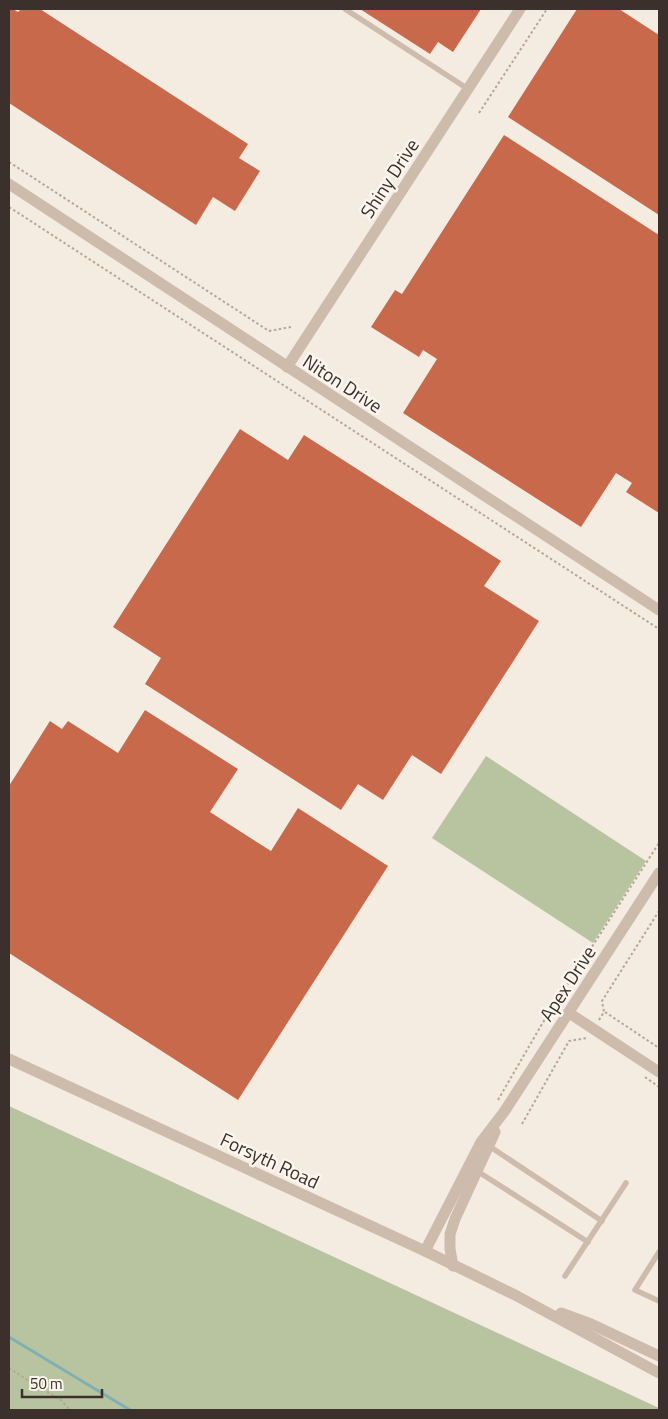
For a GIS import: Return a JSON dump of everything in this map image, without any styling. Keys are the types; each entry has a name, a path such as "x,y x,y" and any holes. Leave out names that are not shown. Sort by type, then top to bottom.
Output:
{"street":[{"name":"Shiny Drive","path":"287,367 520,9"},
{"name":"Niton Drive","path":"9,184 659,610"},
{"name":"Apex Drive","path":"425,1251 499,1108 569,1013 659,873"},
{"path":"569,1013 659,1072"},
{"name":"Forsyth Road","path":"9,1059 425,1251 515,1295 659,1373"},
{"name":"Apex Drive","path":"454,1266 450,1249 450,1234 488,1146 499,1108"},
{"name":"Forsyth Road","path":"515,1295 591,1324 659,1356"}],"lane":[{"path":"346,9 468,89"},
{"path":"488,1146 602,1221"},
{"path":"477,1171 588,1242"},
{"path":"565,1276 626,1183"},
{"path":"659,1252 635,1290 659,1301"}],"path":[{"path":"479,113 547,9"},
{"path":"9,162 269,332 291,327"},
{"path":"9,207 659,629"},
{"path":"499,1108 542,1024 659,843"},
{"path":"604,1012 659,1048"},
{"path":"9,1368 60,1399 70,1410"}],"green space":[{"path":"486,756 646,861 593,943 432,838"},
{"path":"9,1106 659,1408 659,1410 9,1410"}],"building":[{"path":"9,9 18,12 21,9 40,9 248,144 239,158 260,171 235,211 213,197 196,225 9,103"},
{"path":"360,9 481,9 453,52 438,42 430,54"},
{"path":"577,9 619,9 659,35 659,215 508,117"},
{"path":"504,135 659,235 659,513 626,492 632,483 616,473 581,527 403,413 437,359 423,350 419,357 371,327 395,290 402,294"},
{"path":"240,429 288,460 304,435 501,561 484,586 539,621 441,774 412,755 383,800 358,784 341,810 145,684 161,658 113,627"},
{"path":"145,710 238,769 210,812 271,851 298,808 388,866 238,1100 9,953 9,786 50,721 62,729 68,721 118,753"}],"waterway":[{"path":"9,1337 130,1410"}]}
